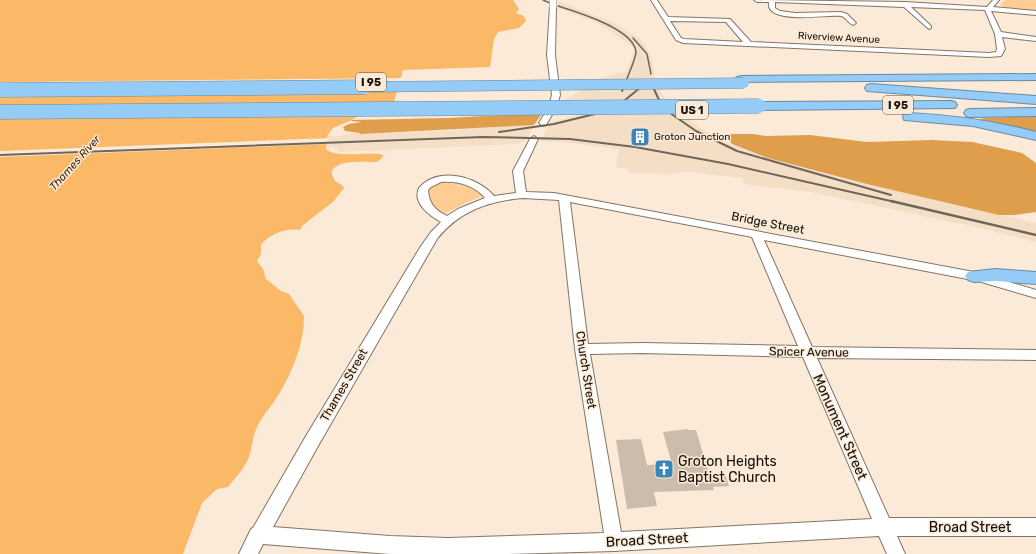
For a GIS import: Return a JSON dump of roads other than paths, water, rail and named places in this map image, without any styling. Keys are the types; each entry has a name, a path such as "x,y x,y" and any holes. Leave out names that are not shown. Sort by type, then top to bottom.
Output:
{"highway":[{"path":"803,79 825,75 991,64 1036,71"},
{"name":"I 95","path":"0,86 743,81 1036,77"},
{"path":"0,90 743,81 834,85 1036,100"},
{"name":"I 95","path":"762,110 1036,105"},
{"name":"I 95","path":"0,112 619,107"},
{"name":"US 1","path":"619,107 762,110 815,115 1036,112"},
{"path":"815,115 950,119 984,124 1036,136"},
{"path":"974,276 996,275 1036,278"}],"street":[{"path":"654,0 665,18 728,20 748,44"},
{"path":"758,0 934,5 988,8 1036,13"},
{"path":"773,0 773,10 783,14 840,14 845,15 853,23"},
{"path":"927,0 934,5"},
{"path":"988,8 996,0"},
{"path":"521,194 518,171 552,108 556,95 551,55 553,3"},
{"path":"905,4 929,27"},
{"path":"988,8 988,12 998,34 1001,49 991,64"},
{"name":"Riverview Avenue","path":"665,18 678,39 681,41 748,44 991,64"},
{"path":"998,34 1036,38"},
{"path":"448,221 429,210 424,202 423,190 427,184 451,179 467,182 482,189 492,200"},
{"name":"Bridge Street","path":"448,221 472,206 492,200 521,194 544,195 974,276 1036,294"},
{"name":"Church Street","path":"564,198 582,349 614,542"},
{"name":"Thames Street","path":"248,554 257,535 427,246 438,230 448,221"},
{"name":"Monument Street","path":"756,234 896,554"},
{"name":"Spicer Avenue","path":"582,349 642,348 1036,355"},
{"name":"Broad Street","path":"257,535 424,547 573,549 614,542 885,527 1036,527"}],"water":[{"name":"Thames River","path":"0,0 513,0 519,9 516,13 524,16 526,21 519,28 498,32 494,39 490,67 403,70 394,102 358,116 333,128 327,136 326,149 337,154 384,155 376,162 351,162 334,168 332,174 335,181 344,188 333,202 303,225 300,230 284,231 273,235 261,245 261,254 257,261 263,269 266,279 281,291 289,294 304,316 304,326 300,347 293,366 277,398 258,425 249,457 245,465 228,487 217,489 202,503 183,554 0,554"}],"railway":[{"path":"543,0 550,3"},
{"path":"558,6 591,17 615,29 626,36 633,44 636,55 623,88"},
{"path":"633,38 647,54 651,74"},
{"path":"622,91 624,87"},
{"path":"625,100 641,87"},
{"path":"653,87 659,100"},
{"path":"499,132 554,124 599,113"},
{"path":"670,113 696,131 737,151 891,195"},
{"path":"0,155 483,137 570,139 635,147 728,164 895,202"},
{"path":"891,201 1036,235"}],"place":[{"name":"Groton Junction","path":"640,137"},
{"name":"Groton Heights Baptist Church","path":"664,469"}]}
